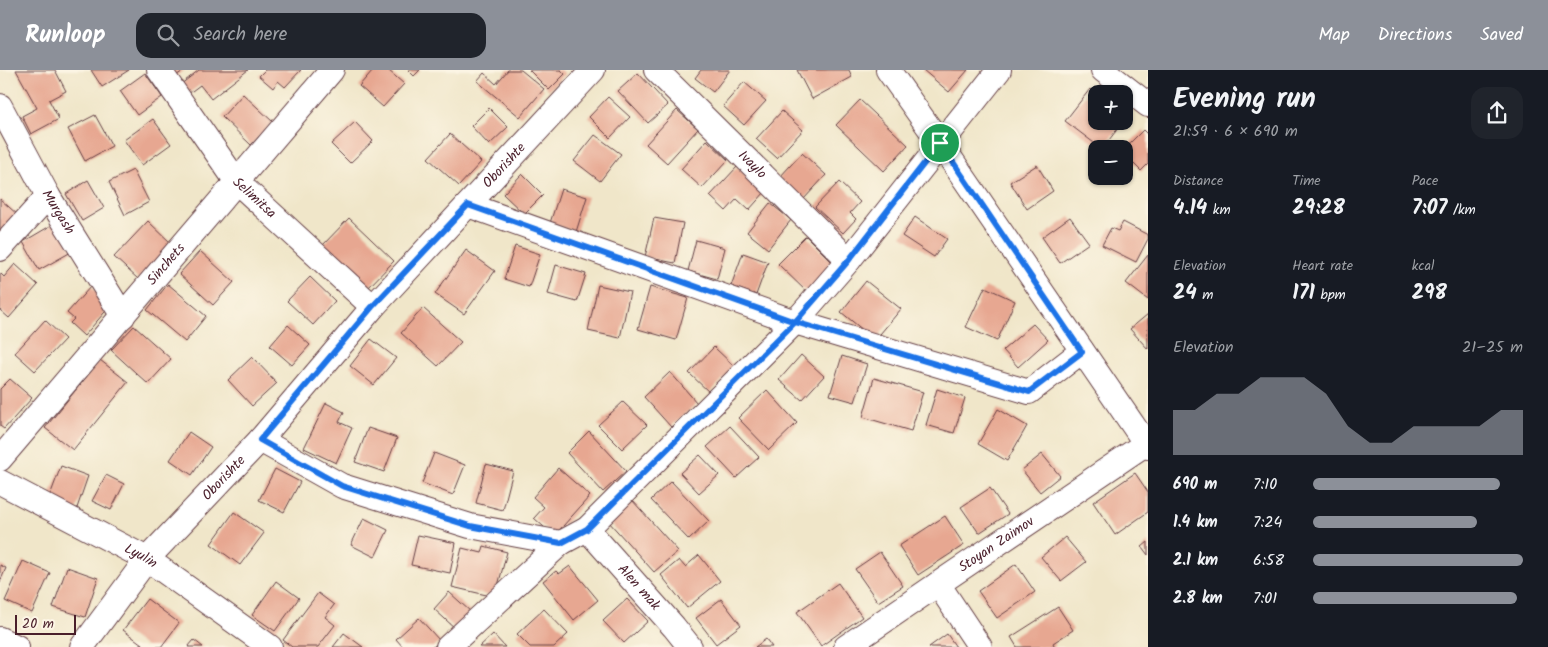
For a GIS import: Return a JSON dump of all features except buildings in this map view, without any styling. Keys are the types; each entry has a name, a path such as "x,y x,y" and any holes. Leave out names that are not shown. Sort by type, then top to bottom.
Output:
{"street":[{"name":"Selimitsa","path":"159,70 237,182 372,307"},
{"name":"Sinchets","path":"0,459 332,70"},
{"name":"Oborishte","path":"82,647 147,560 260,440 372,307 593,70"},
{"name":"Ivaylo","path":"656,70 849,260"},
{"path":"888,70 1147,445"},
{"path":"448,647 561,543 587,529 795,322 849,260 999,70"},
{"path":"1103,70 1148,105"},
{"name":"Murgash","path":"0,107 48,196 122,316"},
{"path":"0,249 48,196"},
{"path":"468,205 795,322 1029,392 1082,352"},
{"path":"260,440 342,486 470,526 561,543"},
{"name":"Stoyan Zaimov","path":"846,647 1147,445"},
{"name":"Lyulin","path":"0,482 147,560 270,647"},
{"name":"Alen mak","path":"587,529 674,626 690,647"},
{"path":"938,584 980,647"},
{"path":"0,639 17,647"}],"route":[{"path":"940,143 849,260 795,322 468,205 372,307 260,440 342,486 470,526 561,543 587,529 795,322 1029,392 1082,352 940,143"}]}
